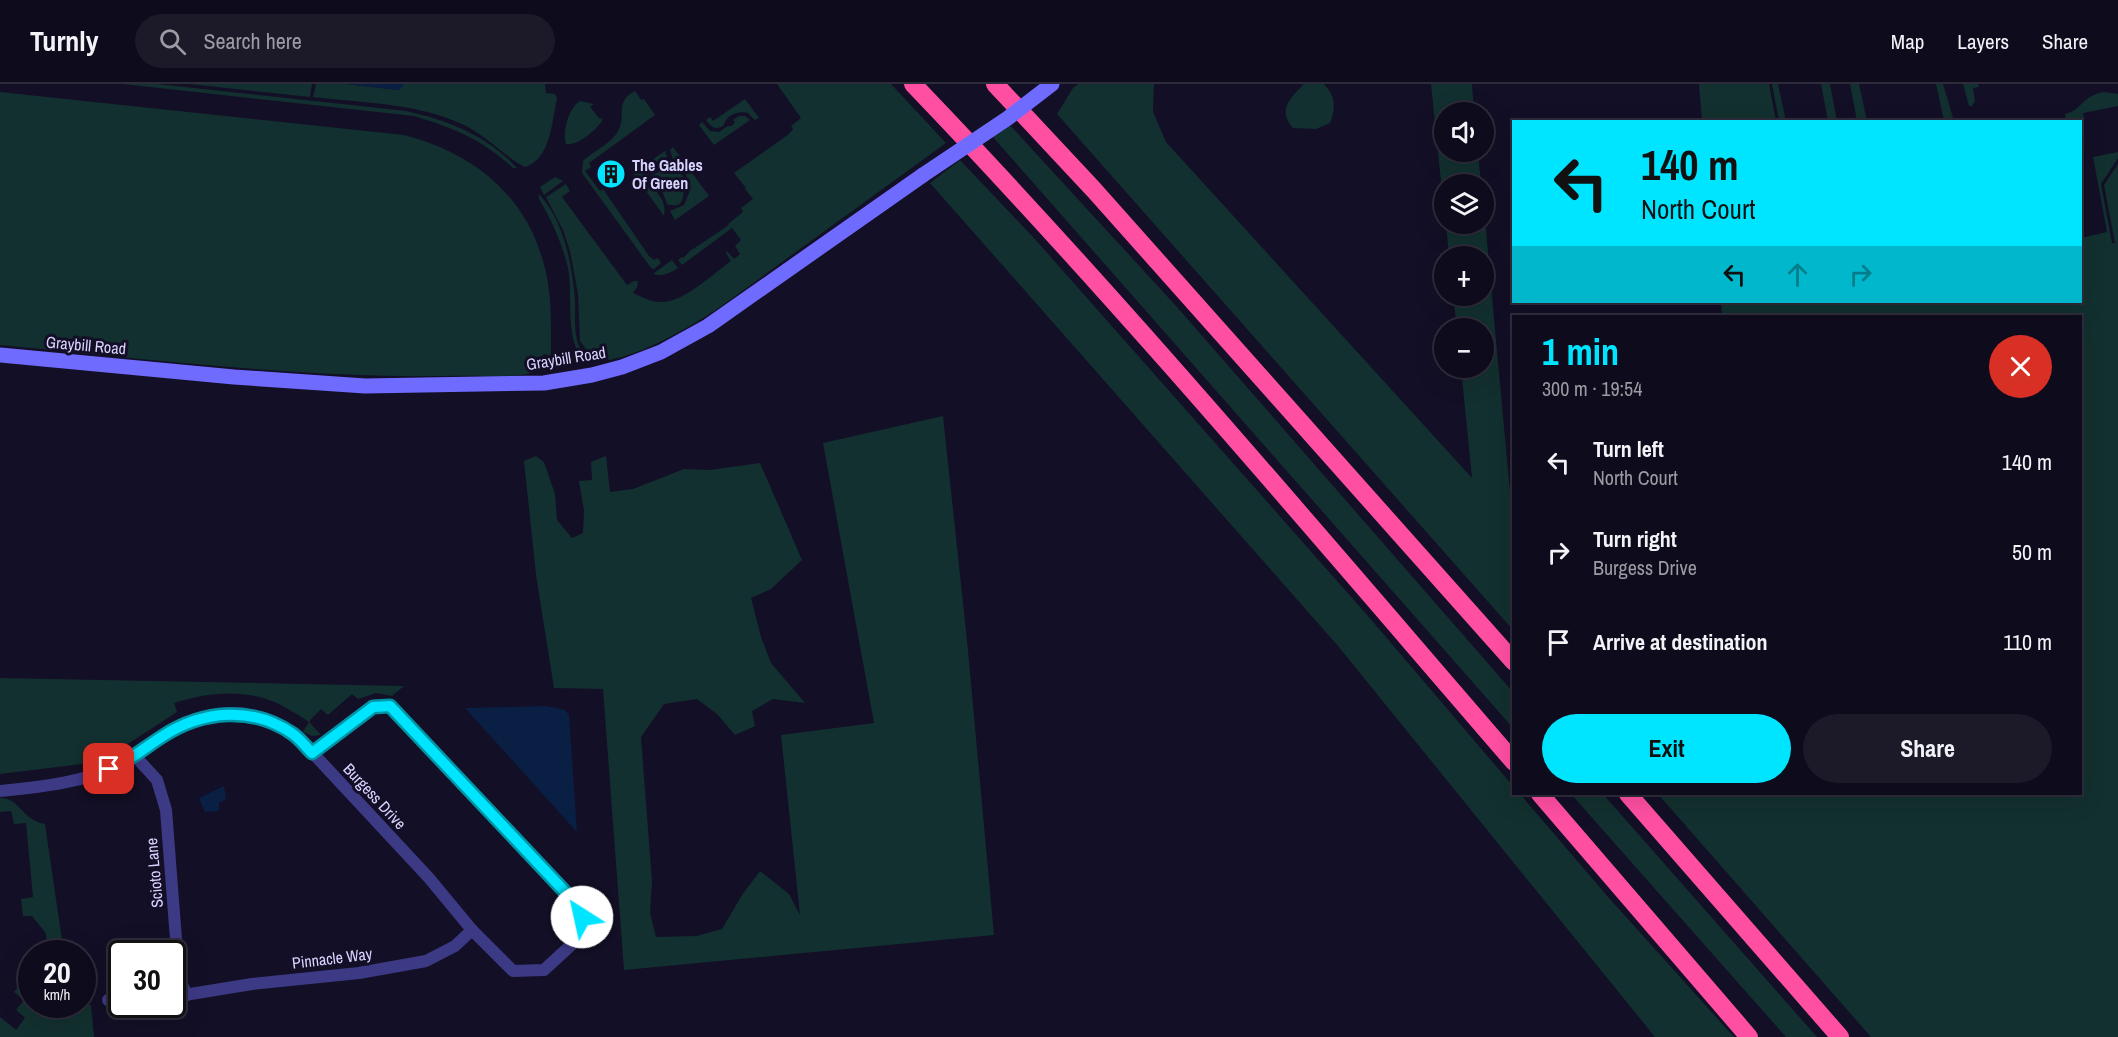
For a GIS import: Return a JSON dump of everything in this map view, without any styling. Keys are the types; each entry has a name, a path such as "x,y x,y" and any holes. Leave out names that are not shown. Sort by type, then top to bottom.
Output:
{"highway":[{"path":"913,84 1095,280 1341,560 1512,760"},
{"path":"994,84 1118,216 1512,660"},
{"path":"1541,795 1749,1037"},
{"path":"1629,795 1840,1037"}],"street":[{"name":"Graybill Road","path":"0,355 234,377 365,386 544,383 592,375 622,367 661,352 708,326 1008,118 1052,84"},
{"name":"Burgess Drive","path":"0,791 45,787 91,776 126,762 164,735 198,719 222,714 249,715 296,735 312,753 429,878 472,930 513,971 544,970 580,936 582,917 568,895 390,706 373,707 312,753"},
{"name":"Scioto Lane","path":"135,756 157,780 166,810 179,978 187,995"},
{"name":"Pinnacle Way","path":"187,995 252,984 359,973 426,961 455,946 472,930"}],"green space":[{"path":"123,84 157,84 406,111 437,119 480,138 517,168 513,168 479,142 442,125 414,116"},
{"path":"190,84 312,84 310,97"},
{"path":"316,84 346,84 399,90 404,84 545,84 546,93 555,94 557,98 552,128 545,148 534,163 525,167 464,125 409,108 313,97"},
{"path":"777,84 891,84 946,143 698,321 637,352 599,361 585,358 589,353 580,341 578,294 570,251 563,230 546,197 566,184 570,191 562,197 627,285 638,281 633,293 657,302 679,298 698,287 731,261 727,251 734,259 740,254 735,246 741,240 732,228 682,265 678,260 729,225 743,212 741,208 753,199 734,173 789,134 793,129 791,126 801,118"},
{"path":"1078,84 1154,84 1153,112 1166,142 1472,478 1462,378 1494,378 1494,318 1456,318 1454,306 1493,306 1512,514 1512,629 1057,114 1073,88"},
{"path":"1304,84 1324,84 1331,93 1334,103 1330,123 1316,129 1293,128 1288,122 1287,104"},
{"path":"1431,84 1472,84 1473,102 1434,102 1434,113"},
{"path":"1699,84 1769,84 1776,120 1702,120"},
{"path":"1772,84 1778,84 1786,120 1779,120"},
{"path":"1821,84 1830,84 1837,120 1828,120"},
{"path":"1850,84 1859,84 1867,120 1857,120"},
{"path":"1936,84 1943,84 1954,120 1944,120"},
{"path":"1963,84 1978,84 1979,87 1973,88 1975,101 1972,106 1969,106"},
{"path":"635,91 655,115 589,163 591,167 585,171 600,191 603,189 649,256 654,260 658,258 661,263 654,269 582,173 583,161 617,133 624,100"},
{"path":"0,92 404,135 451,152 472,164 508,196 523,215 534,237 548,283 551,318 550,356 544,354 542,356 548,360 542,367 526,374 392,376 280,371 0,345"},
{"path":"2104,92 2118,94 2118,106 2083,113 2084,118 2066,120 2065,114 2075,110 2091,96"},
{"path":"745,99 759,118 755,120 748,113 736,113 729,116 724,125 716,128 706,120 710,117 713,121"},
{"path":"580,101 594,104 590,107 600,119 602,118 602,121 596,129 581,140 566,144 567,120"},
{"path":"739,116 745,116 750,120 714,145 699,125 702,122 710,131 719,132 732,126 735,122 733,120"},
{"path":"1009,124 1177,307 1512,691 1512,727 992,136"},
{"path":"673,147 709,196 675,220 670,211 684,205 689,193 686,174 676,164 670,150"},
{"path":"665,151 667,157 665,164 660,168 650,170 647,178 662,200 664,216 633,173"},
{"path":"2118,152 2118,158 2101,184 2112,243 2115,243 2104,185 2118,164 2118,1037 1871,1037 1659,795 2082,795 2082,315 1722,315 1721,303 2082,303 2082,238 2107,232 2093,157"},
{"path":"960,160 1034,238 1368,616 1512,785 1512,795 1521,795 1609,898 1734,1037 1655,1037 1338,646 930,183"},
{"path":"1439,162 1479,162 1480,174 1440,174"},
{"path":"670,166 682,175 684,180 682,201 677,205 667,204 663,193 651,180 651,176"},
{"path":"555,177 563,181 544,195 540,187"},
{"path":"539,194 555,217 569,258 574,286 575,327 577,341 583,353 581,355 576,347 571,326 568,268 560,241 539,199"},
{"path":"1447,234 1486,234 1487,246 1448,246"},
{"path":"672,260 678,268 666,274 653,274"},
{"path":"943,416 967,640 994,935 624,970 603,689 554,688 536,575 524,461 536,456 544,462 555,494 557,520 572,538 583,533 584,511 579,481 592,480 591,462 606,456 610,492 633,489 684,469 710,470 760,463 802,560 771,589 751,598 761,637 771,663 805,703 773,699 752,711 755,726 735,735 717,714 697,699 664,704 641,737 652,881 650,913 656,937 696,936 722,929 742,895 760,871 789,894 800,915 781,735 874,723 823,443"},
{"path":"0,678 404,686 392,696 376,693 358,699 352,694 328,715 321,709 310,720 310,723 321,735 312,736 303,732 309,722 268,700 241,694 200,696 174,703 177,712 117,751 82,764 0,774"},
{"path":"1572,795 1604,795 1817,1037 1786,1037"},
{"path":"0,798 7,799 30,818 45,824 62,940 47,940 45,932 32,916 23,916 21,899 33,897 26,823 14,824 11,811 0,812"},
{"path":"0,1017 16,1030 25,1018 92,1018 94,1037 0,1037"}],"water":[{"path":"346,84 404,84 399,90"},
{"path":"546,706 565,710 569,715 577,832 465,708"},
{"path":"224,786 226,799 219,803 219,811 205,812 199,798"}],"place":[{"name":"The Gables Of Green","path":"611,174"}],"route":[{"path":"109,769 126,762 164,735 198,719 222,714 249,715 296,735 312,753 373,707 390,706 568,895 582,917"}]}
